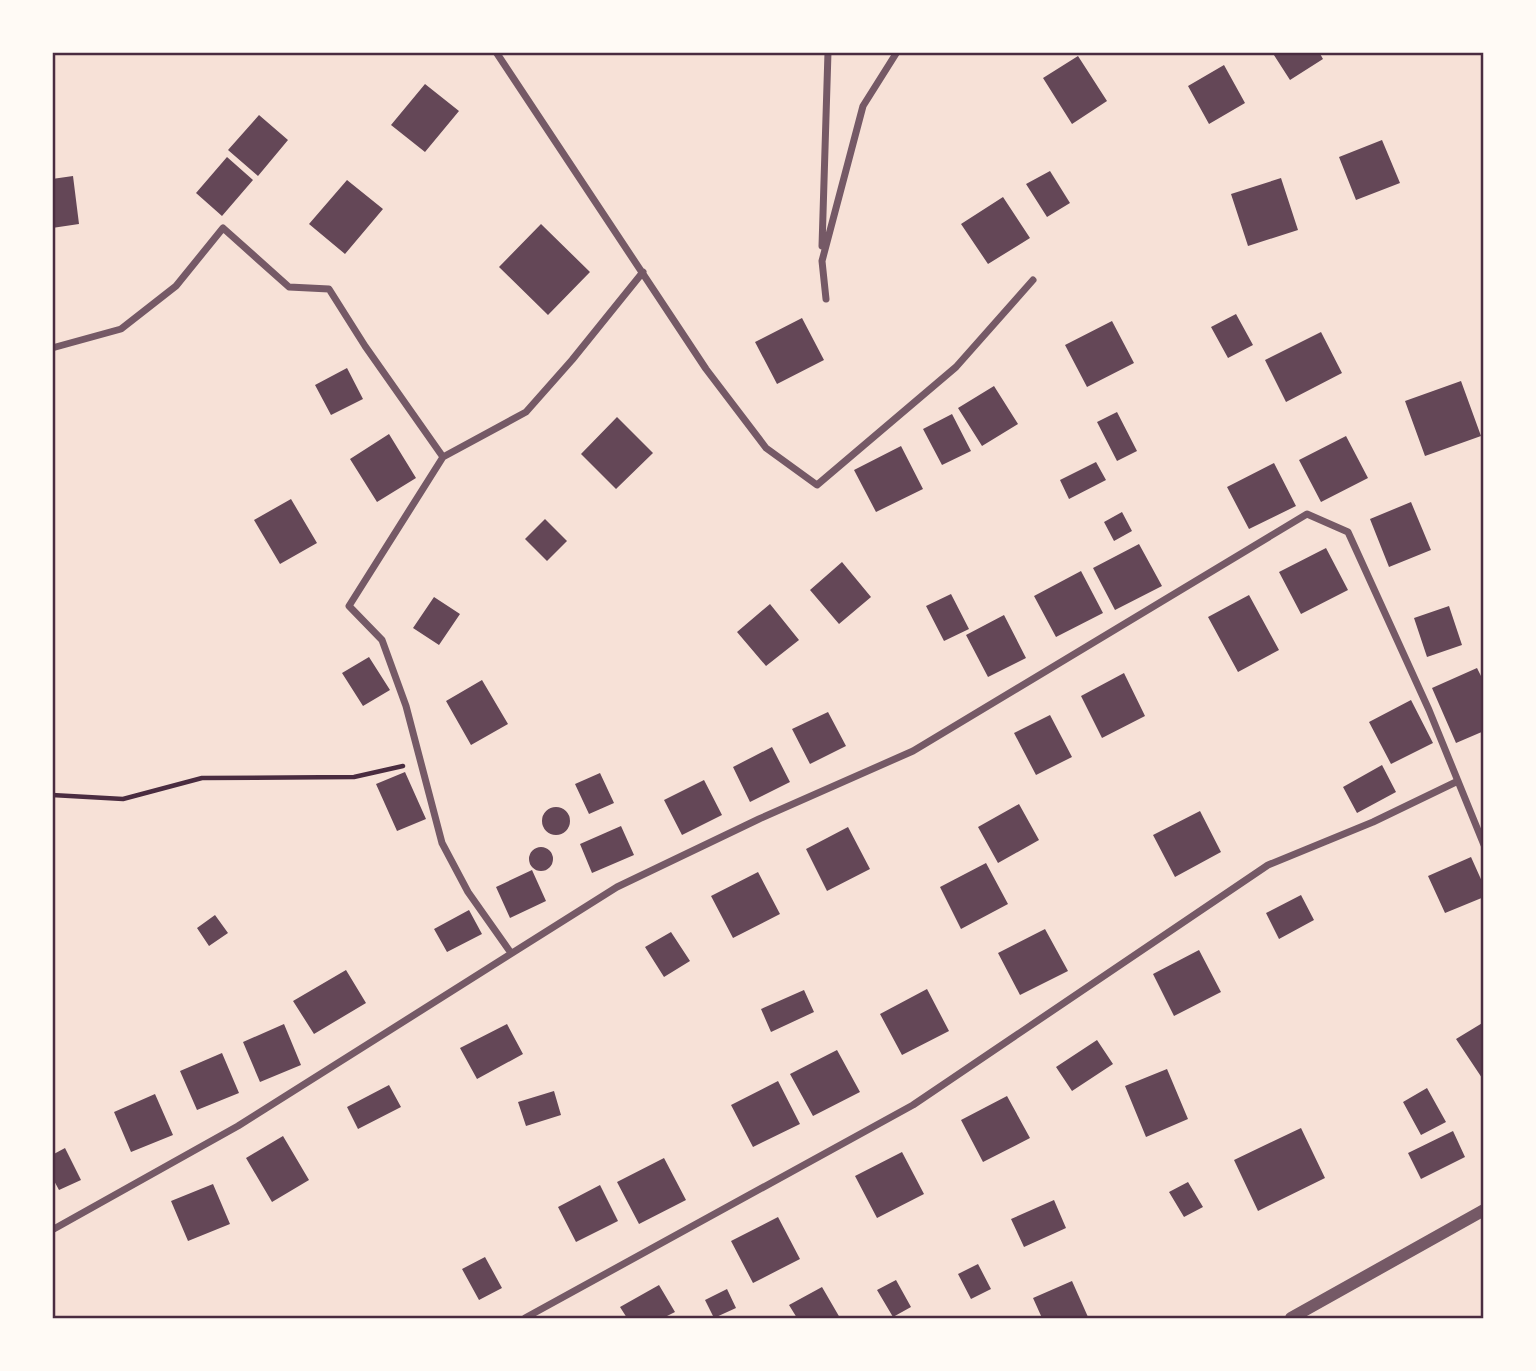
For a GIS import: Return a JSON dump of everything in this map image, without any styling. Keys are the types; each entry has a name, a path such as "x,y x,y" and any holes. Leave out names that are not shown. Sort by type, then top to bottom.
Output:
{"street":[{"path":"496,52 706,369 766,448 817,485 957,367 1033,280"},
{"path":"826,299 821,261 828,52"},
{"path":"821,261 863,106 897,52"},
{"path":"52,348 121,329 176,286 223,228 289,287 329,289 365,346 443,457"},
{"path":"511,953 468,892 442,843 406,706 382,640 349,606 443,457 526,412 643,272"},
{"path":"52,1230 238,1126 617,887 759,819 913,751 1307,514 1348,532 1458,781 1483,845"},
{"path":"526,1318 913,1105 1268,865 1373,822 1458,781"},
{"path":"1291,1318 1483,1210"}],"path":[{"path":"52,795 123,799 202,778 354,777 421,762"}],"building":[{"path":"1272,52 1319,52 1323,59 1290,80"},
{"path":"1078,56 1107,101 1072,124 1043,78"},
{"path":"1224,65 1245,103 1209,124 1188,86"},
{"path":"425,84 459,111 425,152 391,125"},
{"path":"259,115 288,140 258,176 228,150"},
{"path":"1382,140 1400,183 1356,200 1339,157"},
{"path":"227,157 253,180 222,216 196,193"},
{"path":"1050,171 1070,203 1047,217 1026,184"},
{"path":"73,176 79,224 52,228 52,179"},
{"path":"1281,178 1298,230 1248,246 1231,194"},
{"path":"347,180 383,209 345,254 309,224"},
{"path":"1003,197 1030,238 988,264 961,224"},
{"path":"541,224 590,272 548,315 499,267"},
{"path":"1236,314 1253,345 1228,358 1211,327"},
{"path":"802,318 824,360 777,384 755,342"},
{"path":"1112,321 1134,363 1087,387 1065,345"},
{"path":"1321,332 1342,373 1286,402 1265,360"},
{"path":"347,368 363,399 331,415 315,385"},
{"path":"1461,381 1481,436 1425,456 1405,401"},
{"path":"994,386 1018,424 982,446 958,408"},
{"path":"1117,412 1137,451 1117,461 1097,422"},
{"path":"952,414 971,451 942,465 923,429"},
{"path":"617,417 653,453 616,489 581,454"},
{"path":"389,434 416,478 377,502 350,459"},
{"path":"1346,436 1368,478 1321,502 1299,460"},
{"path":"901,446 923,489 876,512 854,470"},
{"path":"1096,462 1106,480 1069,499 1060,480"},
{"path":"1274,463 1296,506 1249,529 1227,487"},
{"path":"291,499 317,543 280,564 254,520"},
{"path":"1411,502 1431,550 1389,567 1370,519"},
{"path":"1122,512 1132,531 1114,541 1104,522"},
{"path":"545,519 567,541 547,561 525,539"},
{"path":"1139,544 1162,586 1115,610 1093,568"},
{"path":"1326,548 1348,590 1301,614 1279,572"},
{"path":"842,562 871,597 839,624 810,590"},
{"path":"1081,571 1103,613 1056,637 1034,596"},
{"path":"951,594 969,629 944,641 926,606"},
{"path":"1249,595 1279,650 1238,672 1208,617"},
{"path":"434,597 460,614 439,645 413,628"},
{"path":"770,604 799,640 766,666 737,632"},
{"path":"1449,606 1462,645 1427,657 1414,618"},
{"path":"1004,615 1026,658 988,677 966,635"},
{"path":"369,657 390,690 363,706 342,673"},
{"path":"1477,668 1484,682 1484,731 1456,743 1432,688"},
{"path":"1124,673 1145,716 1102,738 1081,696"},
{"path":"482,680 508,724 471,745 446,701"},
{"path":"1411,700 1433,743 1391,764 1369,722"},
{"path":"828,712 846,746 810,764 792,729"},
{"path":"1050,715 1072,757 1036,775 1014,733"},
{"path":"772,747 790,782 750,802 733,767"},
{"path":"1382,765 1396,792 1357,813 1343,787"},
{"path":"405,772 426,819 397,831 376,784"},
{"path":"600,773 614,803 589,814 575,784"},
{"path":"704,780 722,815 682,835 664,800"},
{"path":"1019,804 1039,840 998,863 978,827"},
{"path":"556,807 566,811 570,821 566,831 556,835 546,831 542,821 546,811"},
{"path":"1200,811 1221,852 1175,877 1153,835"},
{"path":"621,826 634,855 592,873 580,844"},
{"path":"848,827 870,869 827,891 806,849"},
{"path":"541,847 550,850 553,859 550,868 541,871 532,868 529,859 532,850"},
{"path":"1471,857 1484,886 1484,897 1445,913 1428,876"},
{"path":"986,863 1008,904 961,929 940,887"},
{"path":"532,870 546,901 510,918 496,887"},
{"path":"758,872 780,914 733,938 711,896"},
{"path":"1301,895 1314,920 1279,939 1266,913"},
{"path":"469,910 482,934 447,952 434,929"},
{"path":"215,915 228,933 209,946 197,928"},
{"path":"1045,929 1068,971 1020,995 998,953"},
{"path":"671,932 690,961 664,977 645,947"},
{"path":"1199,950 1221,992 1174,1016 1153,974"},
{"path":"346,970 366,1003 314,1034 293,1001"},
{"path":"927,989 949,1031 902,1055 880,1014"},
{"path":"804,990 814,1012 771,1032 761,1009"},
{"path":"1484,1022 1484,1081 1456,1039"},
{"path":"284,1024 301,1065 260,1082 243,1042"},
{"path":"507,1024 523,1054 477,1079 460,1048"},
{"path":"1097,1040 1113,1064 1072,1091 1056,1067"},
{"path":"837,1050 860,1092 813,1116 790,1074"},
{"path":"222,1053 239,1093 197,1110 180,1071"},
{"path":"1167,1069 1188,1119 1146,1137 1125,1086"},
{"path":"778,1081 800,1124 753,1147 731,1105"},
{"path":"389,1085 401,1107 358,1129 347,1107"},
{"path":"1427,1088 1446,1122 1421,1135 1403,1102"},
{"path":"554,1091 561,1115 526,1126 518,1102"},
{"path":"155,1094 173,1135 131,1152 114,1112"},
{"path":"1007,1096 1030,1138 983,1162 961,1120"},
{"path":"1301,1128 1325,1178 1258,1211 1234,1160"},
{"path":"1453,1131 1465,1157 1421,1179 1408,1153"},
{"path":"283,1136 309,1180 272,1202 246,1158"},
{"path":"65,1148 81,1180 59,1190 52,1177 52,1155"},
{"path":"902,1152 924,1194 877,1218 855,1176"},
{"path":"664,1158 686,1200 639,1224 617,1182"},
{"path":"1188,1182 1203,1207 1184,1217 1169,1192"},
{"path":"213,1184 230,1224 188,1241 171,1201"},
{"path":"600,1185 618,1221 576,1242 558,1207"},
{"path":"1054,1200 1066,1228 1024,1247 1011,1219"},
{"path":"778,1217 800,1259 753,1283 731,1241"},
{"path":"485,1257 502,1288 479,1300 462,1269"},
{"path":"978,1264 991,1289 971,1299 958,1274"},
{"path":"896,1280 911,1307 893,1317 877,1290"},
{"path":"1072,1281 1088,1317 1042,1318 1033,1298"},
{"path":"659,1285 675,1312 663,1318 627,1318 620,1307"},
{"path":"822,1287 840,1318 797,1318 789,1305"},
{"path":"727,1289 736,1308 714,1318 705,1300"}]}
